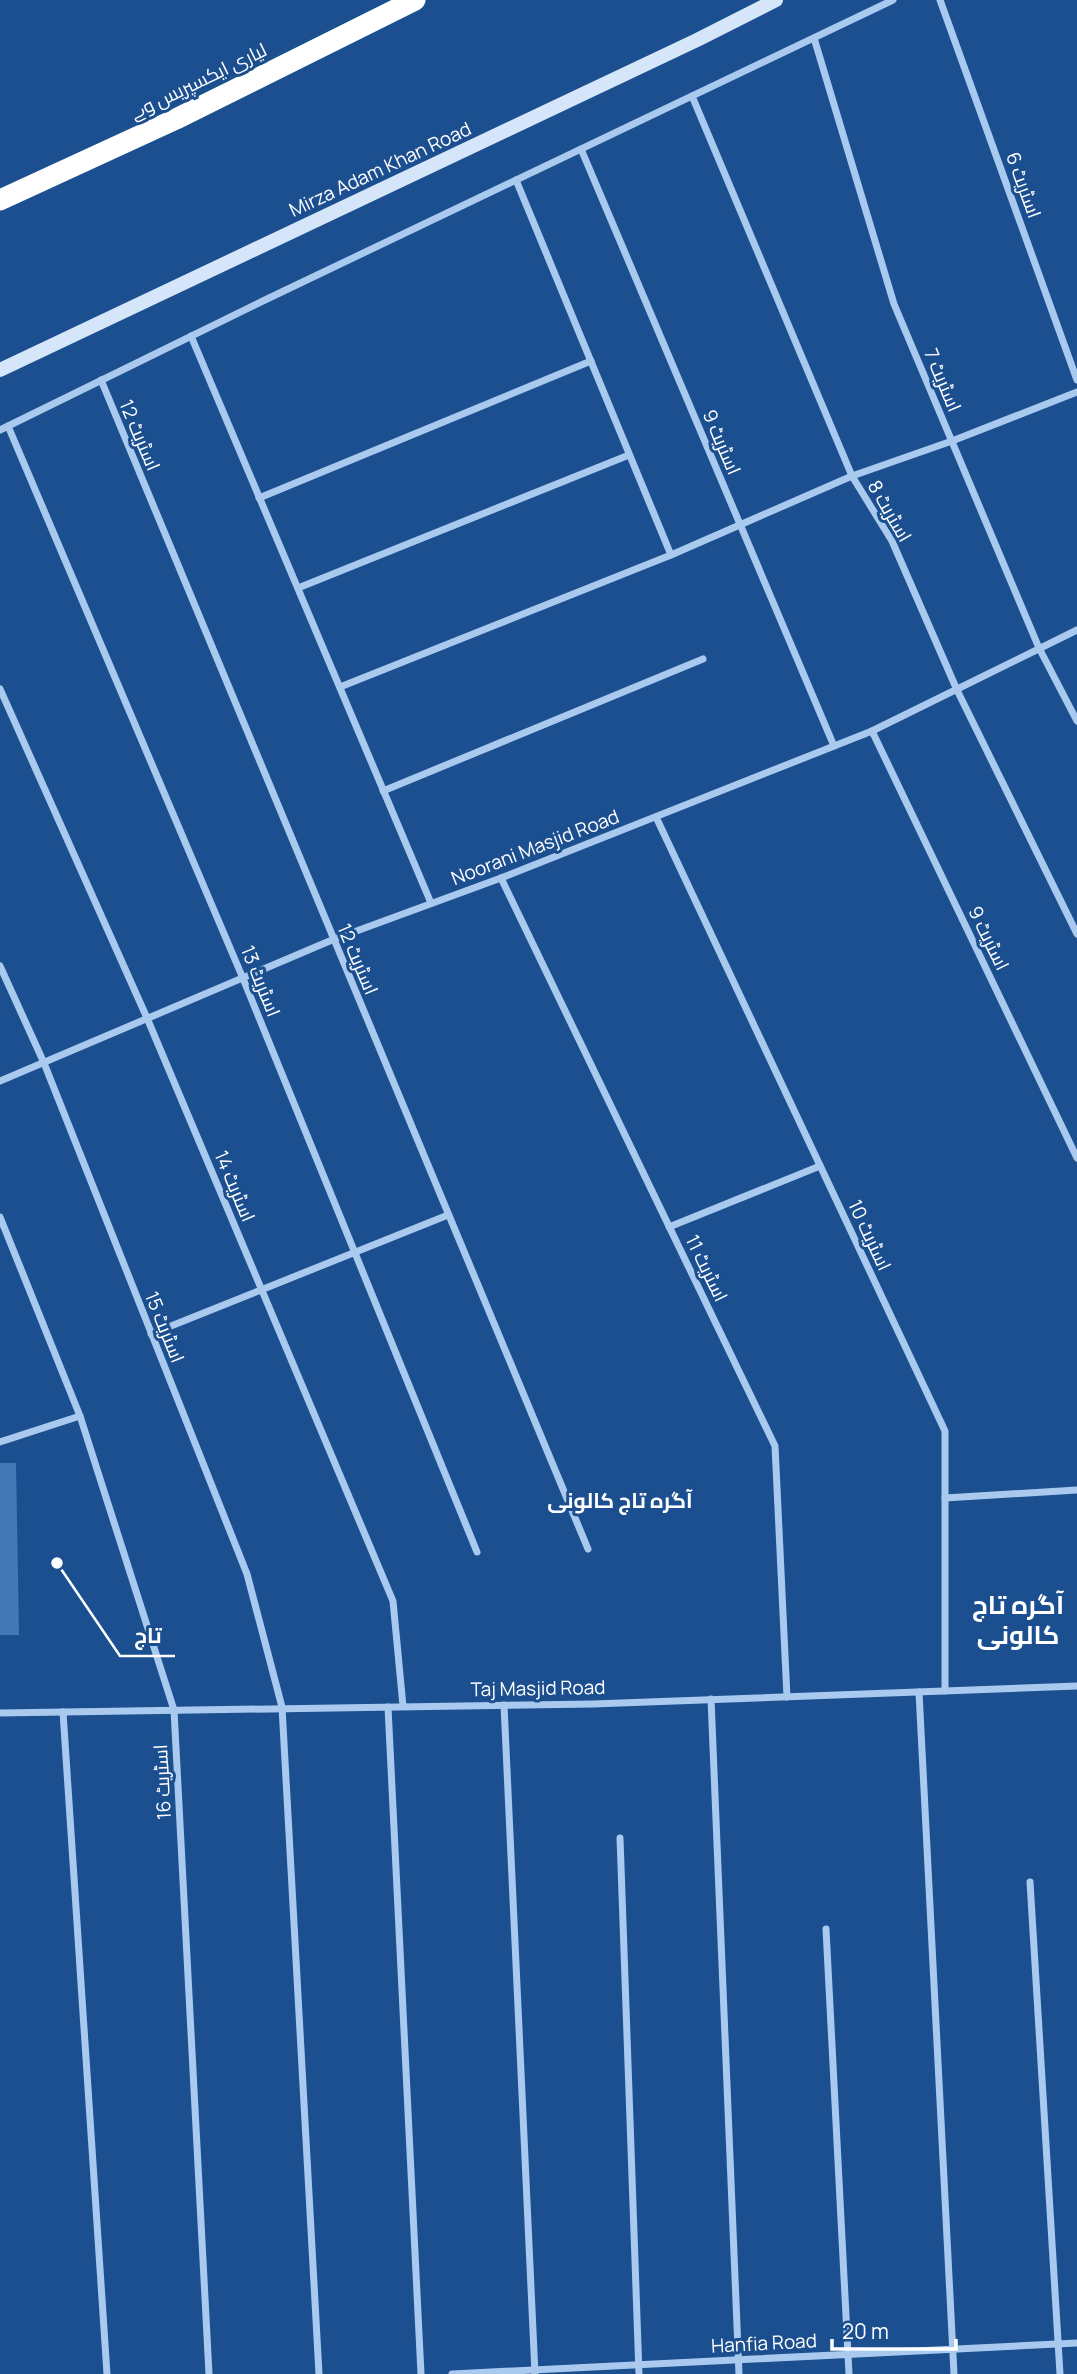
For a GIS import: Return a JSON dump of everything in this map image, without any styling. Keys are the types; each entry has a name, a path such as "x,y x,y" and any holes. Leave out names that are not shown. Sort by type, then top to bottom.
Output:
{"highway":[{"name":"لیاری ایکسپریس وے","path":"0,200 176,119 415,0"}],"main road":[{"name":"Mirza Adam Khan Road","path":"0,370 776,0"}],"street":[{"path":"0,430 894,0"},
{"name":"اسٹریٹ 6","path":"940,0 1077,380"},
{"name":"اسٹریٹ 7","path":"814,38 894,304 1039,648 1077,721"},
{"name":"اسٹریٹ 8","path":"692,96 852,476 892,541 957,690 1077,934"},
{"name":"اسٹریٹ 9","path":"581,149 834,746"},
{"path":"516,180 671,555"},
{"path":"191,336 431,903"},
{"path":"259,498 591,361"},
{"name":"اسٹریٹ 12","path":"101,380 332,940 588,1549"},
{"path":"340,687 671,555 852,476 952,441 1077,392"},
{"name":"اسٹریٹ 13","path":"8,426 242,976 477,1552"},
{"path":"298,588 629,455"},
{"name":"Noorani Masjid Road","path":"0,1081 242,976 501,878 872,731 1077,630"},
{"path":"383,791 704,659"},
{"name":"اسٹریٹ 14","path":"0,689 147,1018 393,1601 403,1706"},
{"name":"اسٹریٹ 9","path":"872,731 1077,1158"},
{"name":"اسٹریٹ 10","path":"656,817 945,1431 945,1691"},
{"name":"اسٹریٹ 11","path":"501,878 775,1446 787,1697"},
{"name":"اسٹریٹ 15","path":"0,965 44,1063 247,1574 282,1707 319,2374"},
{"path":"670,1227 820,1166"},
{"path":"151,1334 448,1215"},
{"name":"اسٹریٹ 16","path":"0,1217 80,1416 174,1710 209,2374"},
{"path":"0,1442 80,1416"},
{"path":"945,1499 1077,1490"},
{"name":"Taj Masjid Road","path":"0,1713 504,1705 1077,1686"},
{"path":"919,1692 954,2374"},
{"path":"711,1699 739,2374"},
{"path":"504,1705 535,2372"},
{"path":"388,1707 421,2374"},
{"path":"63,1712 107,2374"},
{"path":"620,1838 639,2374"},
{"path":"1030,1882 1060,2374"},
{"path":"826,1929 849,2374"},
{"name":"Hanfia Road","path":"452,2374 535,2372 639,2364 1077,2343"}],"building":[{"path":"0,1463 16,1463 19,1635 0,1635"}],"place":[{"name":"تاج","path":"57,1563"}],"district":[{"name":"آگرہ تاج کالونی","path":"620,1500"},
{"name":"آگرہ تاج کالونی","path":"1018,1619"}]}
